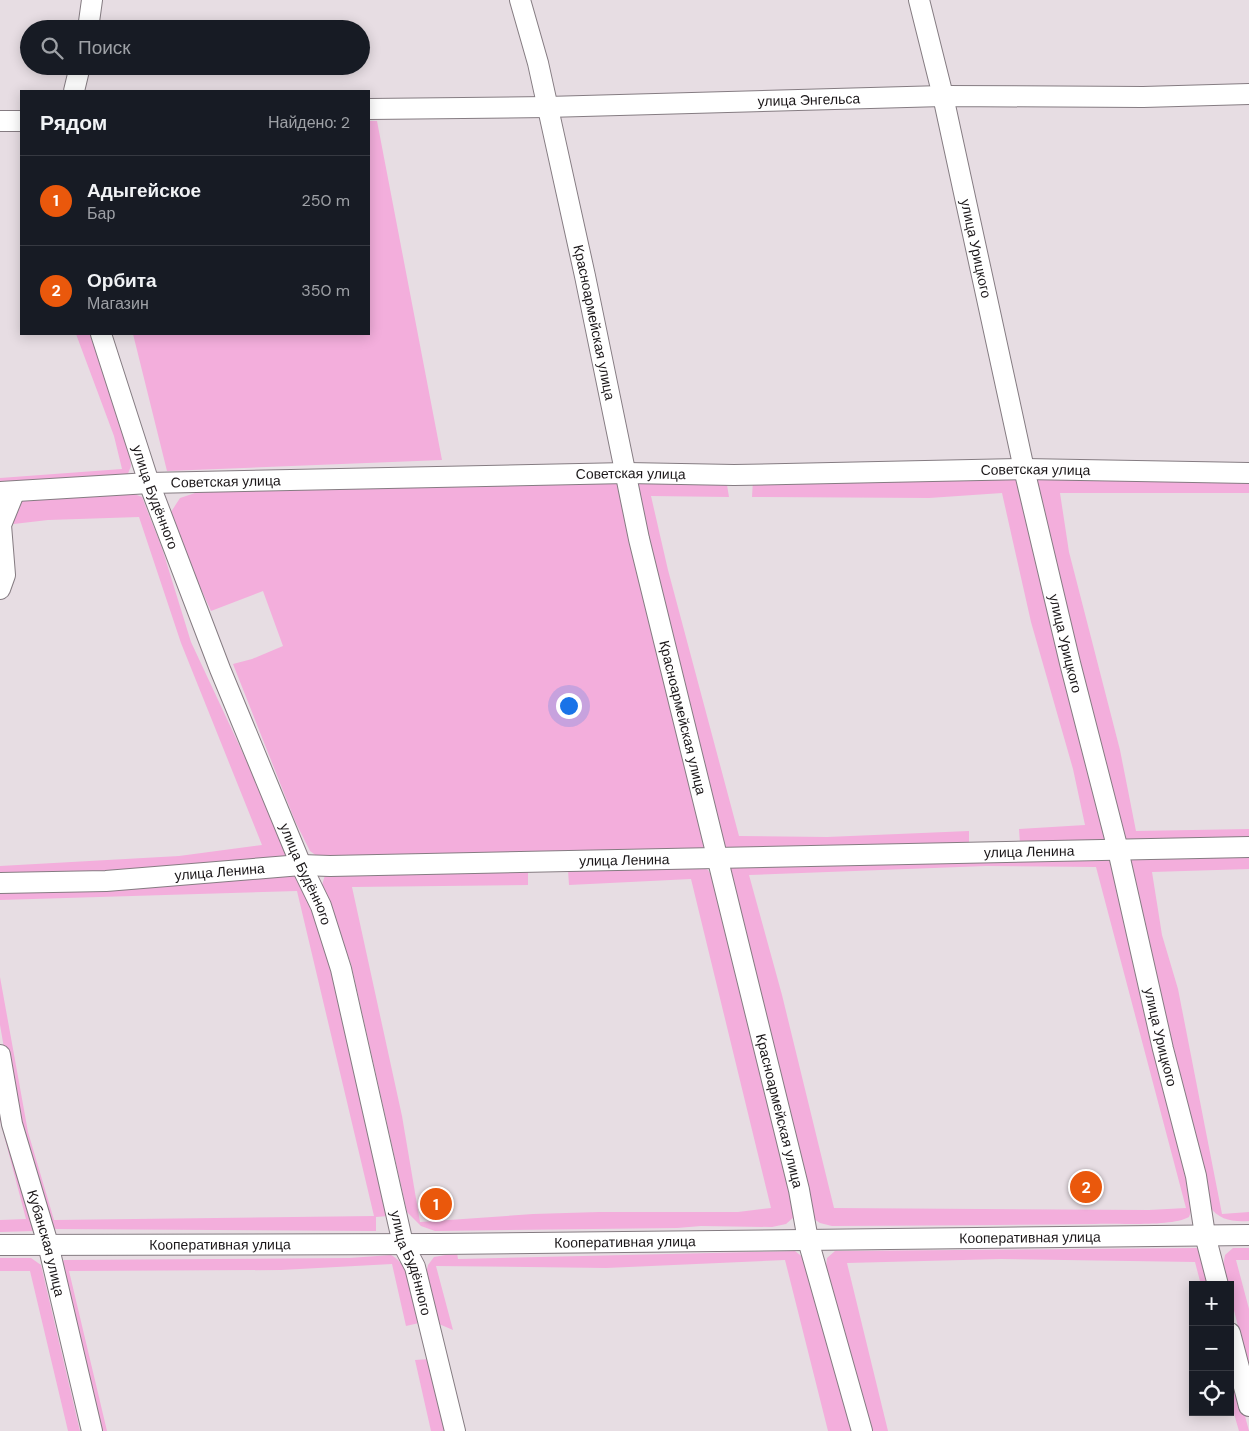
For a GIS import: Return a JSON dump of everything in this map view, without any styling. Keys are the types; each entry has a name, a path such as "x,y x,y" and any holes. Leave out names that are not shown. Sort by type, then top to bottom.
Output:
{"street":[{"path":"89,20 92,0"},
{"name":"Красноармейская улица","path":"520,0 538,63 627,472 639,539 799,1190 808,1240 862,1431"},
{"name":"улица Урицкого","path":"919,0 943,96 1024,469 1070,663 1118,850 1163,1049 1196,1176 1205,1235 1217,1281"},
{"path":"74,90 78,75"},
{"name":"улица Энгельса","path":"370,109 547,107 943,96 1133,97 1249,94"},
{"path":"0,121 20,121"},
{"name":"улица Будённого","path":"101,335 149,482 220,669 301,865 321,906 341,969 403,1244 415,1267 455,1431"},
{"name":"Советская улица","path":"7,493 149,482 627,472 734,475 1024,469 1249,473"},
{"path":"0,589 5,575 1,525 7,493"},
{"name":"улица Ленина","path":"0,883 106,881 301,865 340,866 1249,847"},
{"name":"Кубанская улица","path":"0,1054 12,1124 48,1244 92,1431"},
{"name":"Кооперативная улица","path":"0,1245 403,1244 1249,1234"},
{"path":"1234,1348 1249,1406"}],"shaded area":[{"path":"370,121 377,121 442,460 167,471 133,335 370,335"},
{"path":"76,335 90,335 129,452 131,466 127,476 0,486 0,478 122,469 114,436"},
{"path":"1016,475 1108,838 1098,845 1020,844 1019,829 1085,825 1073,769 1031,622 1002,493 929,498 752,497 753,480"},
{"path":"1040,476 1249,478 1249,493 1060,493 1069,552 1120,750 1136,831 1249,829 1249,840 1131,841 1121,838 1034,481"},
{"path":"644,479 726,479 729,497 651,496 668,570 739,836 827,837 969,831 969,846 728,850 721,844 673,652 637,485"},
{"path":"610,480 621,487 706,842 702,850 325,862 310,851 295,821 233,664 252,659 283,646 263,591 211,611 173,527 171,512 180,498 201,491"},
{"path":"126,491 142,497 162,548 191,642 290,854 283,862 0,879 0,866 179,856 262,845 181,643 139,517 48,520 5,525 13,501"},
{"path":"1249,855 1249,869 1152,872 1162,935 1178,989 1222,1214 1249,1212 1249,1221 1243,1221 1226,1219 1213,1211 1209,1206 1129,858"},
{"path":"1112,858 1193,1205 1189,1217 1170,1222 1144,1224 898,1226 832,1226 820,1223 814,1219 728,876 730,868 740,862","holes":["986,866 1096,867 1186,1208 1149,1210 834,1208 782,995 749,875"]},
{"path":"697,864 708,870 713,878 773,1109 794,1217 786,1224 772,1227 701,1226 677,1228 435,1231 421,1226 407,1212 351,964 322,885 325,875 528,870 528,885 352,887 402,1116 420,1222 533,1214 738,1212 771,1208 691,879 569,885 568,870"},
{"path":"284,873 297,876 321,929 388,1216 376,1217 376,1231 54,1229 21,1146 0,1025 0,977 28,1132 54,1220 374,1216 297,891 0,900 0,888"},
{"path":"0,1074 34,1231 0,1232 0,1220 26,1219 0,1120"},
{"path":"1197,1248 1203,1256 1210,1281 1200,1281 1195,1262 1001,1259 847,1263 888,1431 868,1431 826,1267 827,1258 835,1251"},
{"path":"1233,1248 1249,1248 1249,1260 1236,1260 1249,1309 1249,1371 1234,1310 1234,1281 1227,1281 1223,1266 1225,1255"},
{"path":"795,1251 805,1259 855,1431 828,1431 785,1260 606,1268 436,1266 453,1330 439,1324 426,1274 428,1265 434,1257 457,1253 458,1259"},
{"path":"391,1255 404,1267 412,1285 419,1323 406,1326 392,1264 281,1270 69,1271 107,1431 96,1431 56,1267 64,1260 350,1258"},
{"path":"0,1258 31,1258 41,1265 80,1431 68,1431 30,1271 0,1271"},
{"path":"429,1359 447,1431 431,1431 415,1360"},
{"path":"1234,1375 1249,1431 1239,1431 1234,1414"}],"place":[{"name":"Орбита","path":"1086,1187"},
{"name":"Адыгейское","path":"436,1204"}]}
